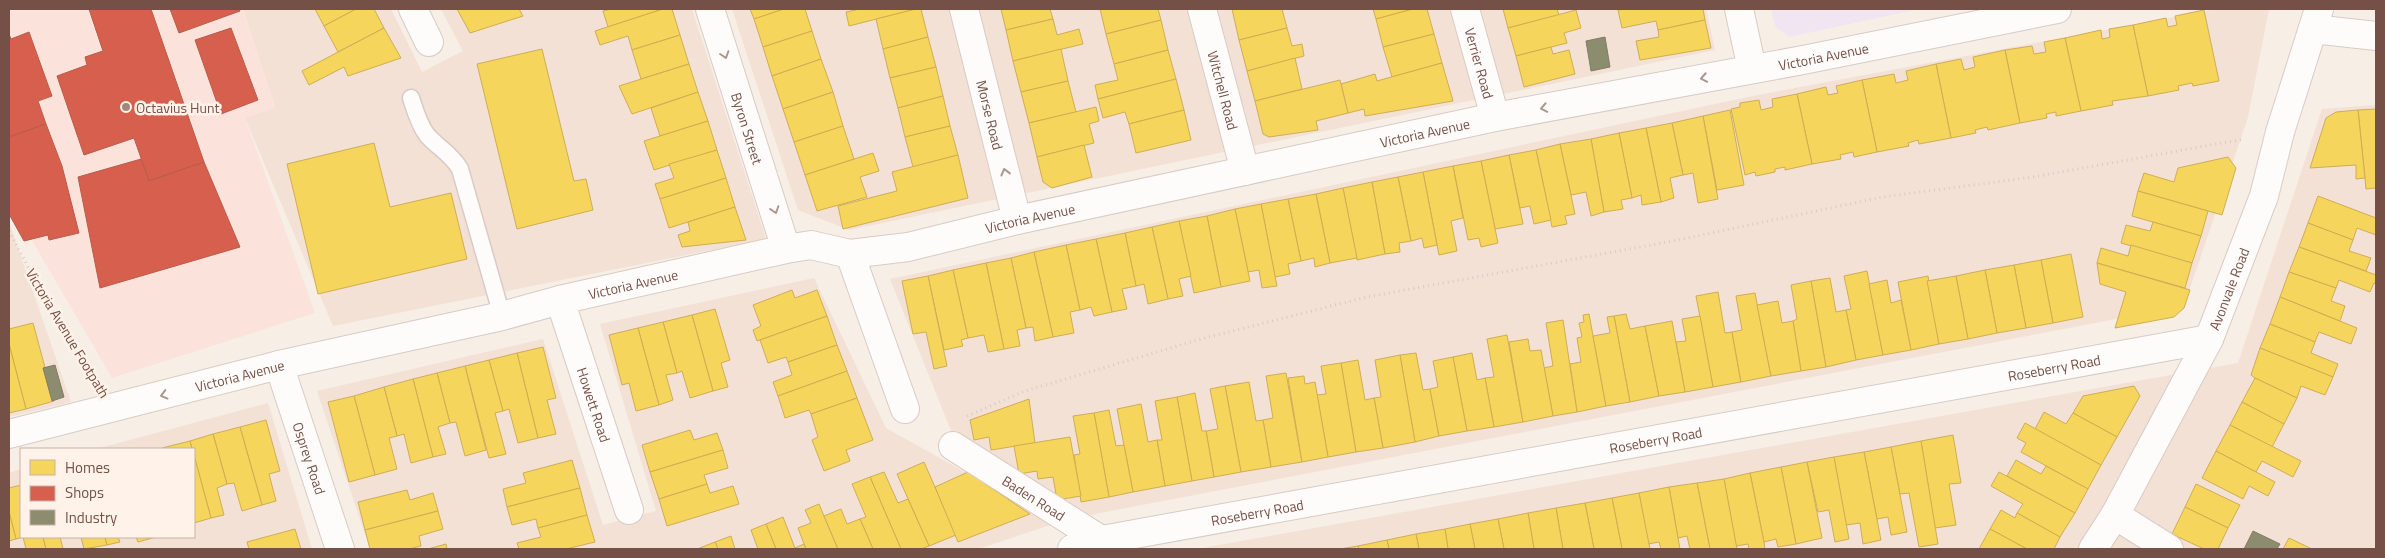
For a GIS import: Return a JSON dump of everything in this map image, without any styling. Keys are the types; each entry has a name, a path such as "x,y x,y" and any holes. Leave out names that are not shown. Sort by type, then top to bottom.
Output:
{"street":[{"path":"412,9 429,42"},
{"name":"Byron Street","path":"710,9 786,249"},
{"name":"Morse Road","path":"964,9 1017,220"},
{"name":"Witchell Road","path":"1202,9 1245,171"},
{"name":"Verrier Road","path":"1464,9 1495,117"},
{"path":"1739,9 1752,69"},
{"name":"Victoria Avenue","path":"9,434 114,409 278,365 502,316 560,300 786,249 811,245 850,254 908,247 1017,220 1495,117 2057,9"},
{"path":"2316,19 2376,36"},
{"name":"Avonvale Road","path":"2093,549 2115,515 2209,339 2264,196 2280,132 2316,19"},
{"path":"850,254 905,409"},
{"name":"Howett Road","path":"560,300 629,510"},
{"name":"Roseberry Road","path":"1072,549 1108,545 2209,339"},
{"name":"Osprey Road","path":"278,365 340,549"},
{"name":"Baden Road","path":"953,446 1108,545"},
{"path":"2115,515 2169,549"}],"lane":[{"path":"411,98 425,132 447,151 460,169 502,316"}],"path":[{"path":"962,419 1025,391 1201,339 1367,298 1673,241 1883,196 2033,177 2280,132"},
{"name":"Victoria Avenue Footpath","path":"9,231 52,312 114,409"}],"shaded area":[{"path":"19,9 243,9 275,107 245,118 315,313 112,378 9,201 9,12"},
{"path":"243,9 391,9 422,72 463,51 441,9 692,9 766,239 333,326 245,118 275,107"},
{"path":"732,9 1706,9 1715,50 849,230 798,210"},
{"path":"1771,9 1919,9 1789,37 1775,26"},
{"path":"2217,9 2269,9 2248,117 2184,306 1079,517 952,433 890,279 1753,96"},
{"path":"2376,105 2376,549 1197,549 2238,363 2322,109"},
{"path":"9,222 71,402 9,417"},
{"path":"814,278 886,428 1056,523 978,549 370,549 317,391 543,339 603,525 656,511 600,324"},
{"path":"268,403 312,549 9,549 9,473 20,469 20,538 195,538 195,448 100,448"}],"building: Homes":[{"path":"315,9 356,9 324,26"},
{"path":"356,9 374,9 384,28 338,52 324,26"},
{"path":"457,9 519,9 523,16 470,33"},
{"path":"611,9 663,9 608,27 603,11"},
{"path":"663,9 672,9 680,35 632,50 628,36 600,45 595,31"},
{"path":"750,9 784,9 754,19"},
{"path":"784,9 805,9 812,31 763,47 754,19"},
{"path":"860,9 916,9 849,26 846,12"},
{"path":"921,9 928,37 883,49 876,19"},
{"path":"1001,9 1050,9 1053,19 1006,30"},
{"path":"1100,9 1158,9 1161,20 1106,34"},
{"path":"1232,9 1282,9 1287,28 1239,40"},
{"path":"1373,9 1413,9 1376,19"},
{"path":"1413,9 1427,9 1434,34 1383,47 1376,19"},
{"path":"1503,9 1557,9 1559,15 1508,28"},
{"path":"1703,9 1705,20 1658,30 1656,21 1622,28 1618,10"},
{"path":"1576,10 1581,28 1564,33 1567,43 1516,56 1508,28"},
{"path":"2204,10 2219,81 2193,86 2192,83 2178,86 2179,90 2148,96 2133,25 2166,18 2168,27 2177,25 2175,16"},
{"path":"1053,19 1057,35 1079,29 1083,44 1013,61 1006,30"},
{"path":"1161,20 1168,50 1114,64 1106,34"},
{"path":"1705,20 1711,48 1640,60 1636,41 1659,37 1658,30"},
{"path":"2133,25 2148,96 2112,101 2113,105 2081,111 2065,38 2101,30 2102,39 2110,37 2109,29"},
{"path":"384,28 401,58 348,76 344,67 309,85 302,71"},
{"path":"1287,28 1292,46 1302,44 1304,56 1247,71 1239,40"},
{"path":"812,31 821,59 772,76 763,47"},
{"path":"1434,34 1442,63 1392,77 1383,47"},
{"path":"680,35 689,64 641,79 632,50"},
{"path":"928,37 936,67 890,78 883,49"},
{"path":"2065,38 2081,111 2056,116 2056,112 2046,114 2047,118 2020,123 2005,50 2032,46 2034,54 2046,52 2044,42"},
{"path":"1551,47 1553,54 1569,50 1575,74 1524,87 1516,56"},
{"path":"542,49 574,181 586,179 593,210 517,229 477,64"},
{"path":"1061,49 1068,81 1021,92 1013,61"},
{"path":"1168,50 1176,79 1098,99 1095,85 1118,80 1114,64"},
{"path":"2005,50 2020,123 1988,130 1987,127 1975,130 1976,133 1951,138 1936,64 1961,59 1964,70 1975,67 1973,57"},
{"path":"1295,58 1302,89 1255,101 1247,71"},
{"path":"821,59 833,92 783,109 772,76"},
{"path":"1442,63 1453,101 1365,116 1364,109 1348,113 1341,84 1375,74 1377,81"},
{"path":"689,64 698,92 632,114 619,86"},
{"path":"1936,64 1951,138 1919,144 1918,140 1908,143 1909,146 1877,152 1862,80 1894,74 1896,83 1908,80 1906,71"},
{"path":"936,67 943,96 898,108 890,78"},
{"path":"1176,79 1184,110 1129,124 1125,112 1103,118 1098,99"},
{"path":"1340,80 1348,113 1316,121 1318,130 1269,137 1263,134 1255,101"},
{"path":"1862,80 1877,152 1854,157 1853,152 1840,155 1841,159 1812,164 1797,94 1826,87 1828,95 1838,93 1836,86"},
{"path":"1068,81 1076,112 1029,123 1021,92"},
{"path":"698,92 708,121 660,136 651,108"},
{"path":"833,92 843,126 794,142 783,109"},
{"path":"1797,94 1812,164 1785,170 1785,167 1775,169 1775,172 1756,176 1755,172 1745,175 1731,109 1740,107 1740,103 1759,100 1761,110 1773,107 1772,99"},
{"path":"943,96 950,126 905,137 898,108"},
{"path":"1096,107 1099,121 1089,124 1094,143 1037,157 1029,123"},
{"path":"2376,109 2376,188 2366,189 2358,110"},
{"path":"1184,110 1191,140 1136,153 1129,124"},
{"path":"1730,110 1744,185 1717,190 1703,116"},
{"path":"2358,110 2365,178 2356,179 2356,165 2310,168 2326,118 2336,112"},
{"path":"1703,116 1718,199 1698,203 1693,173 1683,175 1672,123"},
{"path":"708,121 717,150 654,170 644,141"},
{"path":"1672,123 1683,175 1670,178 1674,198 1661,202 1646,128"},
{"path":"843,126 854,159 805,175 794,142"},
{"path":"950,126 958,155 913,167 905,137"},
{"path":"1646,128 1661,202 1642,205 1641,195 1632,198 1619,133"},
{"path":"1619,133 1632,198 1621,200 1623,209 1604,212 1591,139"},
{"path":"1591,139 1604,212 1591,216 1586,192 1571,195 1560,144"},
{"path":"374,143 390,207 451,193 467,259 318,294 287,164"},
{"path":"1560,144 1575,214 1565,216 1567,224 1552,227 1536,150"},
{"path":"1084,145 1092,177 1052,188 1043,182 1037,157"},
{"path":"717,150 726,178 660,199 655,184 674,178 669,164"},
{"path":"1536,150 1551,220 1534,224 1530,206 1520,208 1509,155"},
{"path":"873,153 879,171 860,177 867,197 817,211 805,175"},
{"path":"958,155 968,198 843,229 838,206 897,191 892,172"},
{"path":"1509,155 1523,224 1495,229 1481,161"},
{"path":"2228,157 2236,168 2222,215 2138,191 2144,173 2174,182 2178,168"},
{"path":"1481,161 1498,243 1481,247 1479,238 1468,240 1453,166"},
{"path":"1453,166 1463,218 1451,221 1457,251 1439,255 1423,172"},
{"path":"1423,172 1437,245 1424,248 1422,238 1411,241 1398,177"},
{"path":"1398,177 1411,241 1399,243 1400,252 1385,254 1372,182"},
{"path":"726,178 735,207 669,228 660,199"},
{"path":"1372,182 1385,254 1357,260 1343,188"},
{"path":"1343,188 1357,258 1330,263 1316,194"},
{"path":"2138,191 2208,211 2201,236 2132,216"},
{"path":"1316,194 1330,263 1315,267 1314,258 1301,261 1288,199"},
{"path":"2318,196 2376,218 2376,235 2357,228 2353,240 2308,223"},
{"path":"1288,199 1301,261 1288,264 1290,274 1275,277 1261,204"},
{"path":"1261,204 1277,286 1262,288 1259,270 1248,272 1235,209"},
{"path":"735,207 746,240 682,247 678,235 690,231 688,222"},
{"path":"1235,209 1250,281 1221,287 1207,216"},
{"path":"1207,216 1221,287 1194,293 1179,221"},
{"path":"1179,221 1191,276 1179,279 1183,296 1168,299 1152,227"},
{"path":"2153,222 2201,236 2192,263 2121,243 2126,225 2150,231"},
{"path":"2308,223 2353,240 2349,251 2371,258 2366,271 2299,247"},
{"path":"1152,227 1168,299 1148,304 1144,284 1136,286 1125,233"},
{"path":"1125,233 1136,286 1122,289 1127,309 1112,312 1096,239"},
{"path":"1096,239 1112,312 1094,316 1091,307 1080,310 1066,245"},
{"path":"1066,245 1080,310 1070,312 1074,333 1053,337 1034,252"},
{"path":"2131,245 2192,263 2185,288 2097,263 2101,248 2128,256"},
{"path":"2299,247 2376,275 2376,284 2374,283 2370,292 2339,280 2336,288 2289,272"},
{"path":"1034,252 1053,337 1035,341 1033,327 1026,328 1011,258"},
{"path":"2071,254 2083,317 2053,323 2041,260"},
{"path":"1011,258 1026,328 1017,330 1020,346 1004,349 986,263"},
{"path":"2041,260 2053,323 2026,328 2014,265"},
{"path":"986,263 1004,349 988,352 984,335 968,338 953,270"},
{"path":"2097,263 2190,290 2184,308 2174,317 2115,328 2126,292 2100,284"},
{"path":"2014,265 2026,328 1997,333 1985,270"},
{"path":"953,270 968,338 961,340 963,346 944,350 928,276"},
{"path":"1985,270 1997,333 1968,339 1956,276"},
{"path":"1867,271 1883,355 1856,360 1846,310 1851,309 1844,276"},
{"path":"2289,272 2336,288 2331,301 2345,306 2340,321 2280,297"},
{"path":"928,276 947,366 934,369 926,332 913,334 902,281"},
{"path":"1928,276 1939,344 1911,350 1898,282"},
{"path":"1956,276 1968,339 1939,344 1927,281"},
{"path":"1830,278 1836,312 1846,310 1856,360 1826,367 1811,281"},
{"path":"1887,280 1891,303 1901,300 1911,350 1883,355 1869,284"},
{"path":"1811,281 1826,367 1801,371 1793,321 1797,319 1791,285"},
{"path":"792,290 795,298 817,290 827,316 757,341 753,330 761,326 753,305"},
{"path":"1718,292 1725,333 1732,332 1741,382 1713,387 1696,296"},
{"path":"1755,293 1771,376 1741,382 1732,332 1742,330 1736,296"},
{"path":"2280,297 2357,328 2351,344 2319,332 2315,342 2270,324"},
{"path":"1778,301 1782,323 1793,321 1801,371 1771,376 1757,305"},
{"path":"715,309 730,360 721,363 728,387 713,391 692,315"},
{"path":"1589,314 1606,406 1577,412 1570,364 1581,362 1577,338 1582,337 1579,323 1584,322 1583,315"},
{"path":"1626,314 1630,329 1645,326 1659,396 1630,402 1614,316"},
{"path":"692,315 713,391 690,398 682,371 677,373 663,322"},
{"path":"827,316 837,345 788,362 786,357 768,363 760,340"},
{"path":"1614,316 1630,402 1606,406 1593,336 1610,333 1607,317"},
{"path":"1700,316 1713,387 1685,392 1676,342 1686,341 1682,319"},
{"path":"1563,320 1577,412 1553,416 1544,368 1553,366 1546,323"},
{"path":"1672,321 1685,392 1659,396 1645,326"},
{"path":"663,322 677,373 666,375 673,400 659,405 638,328"},
{"path":"33,323 54,401 26,409 9,344 9,329"},
{"path":"2270,324 2315,342 2311,353 2338,364 2333,377 2260,348"},
{"path":"638,328 659,405 636,411 629,383 622,385 609,335"},
{"path":"1507,335 1523,422 1494,427 1485,378 1494,377 1487,339"},
{"path":"1528,339 1530,351 1541,350 1553,416 1523,422 1509,342"},
{"path":"9,344 26,409 9,413"},
{"path":"837,345 847,371 778,396 773,382 792,375 788,362"},
{"path":"543,347 556,398 547,400 556,434 538,438 517,353"},
{"path":"2260,348 2333,377 2325,395 2301,386 2297,398 2255,378 2251,375"},
{"path":"517,353 538,438 518,443 509,409 503,411 489,360"},
{"path":"1416,353 1423,390 1430,389 1439,436 1415,442 1400,355"},
{"path":"1472,353 1477,380 1485,378 1494,427 1467,431 1453,357"},
{"path":"1400,355 1415,442 1383,448 1374,398 1381,397 1375,360"},
{"path":"1453,357 1467,431 1439,436 1430,389 1438,387 1433,361"},
{"path":"489,360 503,411 495,413 506,454 489,458 465,366"},
{"path":"1358,360 1365,400 1374,398 1383,448 1356,452 1341,363"},
{"path":"1341,363 1356,452 1328,457 1317,395 1326,394 1321,366"},
{"path":"465,366 486,450 465,456 456,422 450,423 437,373"},
{"path":"847,371 857,398 811,414 809,410 785,418 778,396"},
{"path":"437,373 450,423 438,427 446,454 433,457 413,379"},
{"path":"1286,373 1302,462 1271,467 1263,420 1273,418 1266,376"},
{"path":"1304,376 1305,384 1315,382 1328,457 1302,462 1288,378"},
{"path":"2255,378 2297,398 2284,424 2242,402"},
{"path":"413,379 433,457 411,463 404,434 397,436 384,387"},
{"path":"1249,382 1256,421 1263,420 1271,467 1241,472 1225,386"},
{"path":"1225,386 1241,472 1214,477 1206,431 1218,429 1210,389"},
{"path":"2134,386 2140,396 2117,437 2073,413 2083,396"},
{"path":"384,387 397,436 389,438 397,469 375,475 354,396"},
{"path":"1195,393 1202,431 1206,431 1214,477 1192,481 1177,397"},
{"path":"354,396 375,475 349,482 328,402"},
{"path":"1177,397 1192,481 1165,486 1157,440 1162,440 1155,401"},
{"path":"857,398 873,440 846,450 850,461 824,471 812,440 818,437 811,414"},
{"path":"1029,399 1035,443 991,450 989,437 974,440 970,420"},
{"path":"2242,402 2284,424 2272,447 2230,425"},
{"path":"1141,404 1148,442 1157,440 1165,486 1133,492 1117,409"},
{"path":"1109,410 1116,446 1124,445 1133,492 1109,497 1094,413"},
{"path":"2044,412 2066,424 2073,413 2117,437 2101,465 2035,429"},
{"path":"1094,413 1109,497 1081,502 1074,455 1080,454 1073,416"},
{"path":"266,420 280,471 269,474 276,501 262,505 240,427"},
{"path":"2025,423 2101,465 2088,489 2021,452 2026,443 2017,438"},
{"path":"2230,425 2301,461 2293,477 2262,461 2256,472 2216,451"},
{"path":"240,427 262,505 242,511 234,483 227,484 213,434"},
{"path":"690,430 694,440 717,433 723,450 650,472 642,445"},
{"path":"213,434 227,484 217,488 224,515 211,518 195,459 195,448 192,448 190,441"},
{"path":"1953,435 1961,483 1949,484 1956,525 1935,528 1921,441"},
{"path":"1070,437 1081,496 1057,500 1053,477 1038,479 1037,471 1019,474 1014,446"},
{"path":"190,441 192,448 162,448"},
{"path":"1921,441 1938,544 1919,547 1909,493 1900,494 1891,447"},
{"path":"1891,447 1907,532 1891,535 1888,517 1877,519 1864,452"},
{"path":"723,450 728,468 704,475 707,484 659,499 650,472"},
{"path":"2216,451 2275,482 2268,496 2249,486 2243,499 2202,478"},
{"path":"1864,452 1881,540 1863,544 1860,523 1846,525 1834,457"},
{"path":"1834,457 1849,539 1835,542 1829,510 1818,512 1807,462"},
{"path":"195,459 211,518 195,523"},
{"path":"572,460 580,488 507,507 503,489 526,483 523,473"},
{"path":"2016,460 2041,474 2046,466 2088,489 2075,513 2007,476"},
{"path":"924,462 956,535 929,546 897,474"},
{"path":"1807,462 1822,538 1796,544 1781,467"},
{"path":"1781,467 1796,544 1778,547 1776,539 1764,542 1750,473"},
{"path":"884,472 898,503 908,499 929,546 921,549 901,549 870,477"},
{"path":"968,472 1030,514 958,542 935,487"},
{"path":"1999,472 2075,513 2060,537 2017,513 2023,504 1991,486"},
{"path":"1750,473 1765,549 1749,549 1748,544 1736,546 1724,479"},
{"path":"870,477 901,549 873,549 860,519 866,517 852,484"},
{"path":"1724,479 1737,549 1710,549 1697,483"},
{"path":"1697,483 1710,549 1690,549 1687,536 1678,538 1669,487"},
{"path":"707,484 710,493 733,486 739,504 667,526 659,499"},
{"path":"2196,484 2240,505 2228,528 2185,507"},
{"path":"20,485 20,538 16,539 9,512 9,488"},
{"path":"1669,487 1680,549 1661,549 1659,542 1648,544 1639,493"},
{"path":"580,488 587,515 538,528 536,519 512,525 507,507"},
{"path":"407,490 410,500 433,493 438,511 365,530 358,502"},
{"path":"1639,493 1650,549 1622,549 1612,498"},
{"path":"1612,498 1622,549 1594,549 1585,503"},
{"path":"1585,503 1594,549 1563,549 1556,508"},
{"path":"819,504 838,549 806,549 798,528 811,523 805,510"},
{"path":"2185,507 2228,528 2218,549 2204,549 2172,534"},
{"path":"1556,508 1563,549 1534,549 1528,513"},
{"path":"841,509 847,524 860,519 873,549 838,549 824,516"},
{"path":"2001,510 2015,518 2017,513 2060,537 2054,549 2027,549 1990,529"},
{"path":"438,511 443,529 419,536 421,546 409,549 370,549 365,530"},
{"path":"9,512 16,539 9,541"},
{"path":"1528,513 1534,549 1504,549 1498,519"},
{"path":"587,515 595,542 566,549 519,549 517,543 541,537 538,528"},
{"path":"783,517 795,548 804,544 806,549 776,549 766,524"},
{"path":"1498,519 1504,549 1475,549 1470,524"},
{"path":"766,524 776,549 758,549 751,530"},
{"path":"1470,524 1475,549 1448,549 1445,529"},
{"path":"295,529 301,549 249,549 247,542"},
{"path":"1445,529 1448,549 1419,549 1416,534"},
{"path":"1990,529 2027,549 1979,549"},
{"path":"1416,534 1419,549 1389,549 1387,540"},
{"path":"731,536 735,549 718,549 715,542"},
{"path":"23,538 43,538 46,549 26,549"},
{"path":"43,538 60,538 63,549 46,549"},
{"path":"81,538 105,538 107,545 84,549"},
{"path":"105,538 118,538 120,542 107,545"},
{"path":"136,538 152,538 138,542"},
{"path":"2289,538 2312,549 2283,549"},
{"path":"1387,540 1389,549 1359,549 1358,546"},
{"path":"715,542 718,549 697,549"},
{"path":"446,544 447,549 428,549"},
{"path":"1358,546 1359,549 1340,549"}],"building: Shops":[{"name":"Octavius Hunt","path":"89,9 151,9 204,162 149,181 134,138 84,155 57,76 87,65 85,57 103,51"},
{"path":"170,9 239,9 240,11 179,33"},
{"path":"231,28 258,100 221,114 195,40"},
{"path":"29,32 52,96 38,101 46,124 9,137 9,34 11,39"},
{"path":"46,124 62,166 79,233 49,240 48,235 24,241 9,214 9,137"},
{"path":"141,159 149,181 204,162 240,247 100,288 78,177"}],"building: Industry":[{"path":"1605,37 1610,67 1591,71 1586,41"},
{"path":"55,365 64,397 52,401 43,368"},
{"path":"2253,531 2280,544 2277,549 2244,549"}],"place":[{"name":"Octavius Hunt","path":"126,107"}]}
